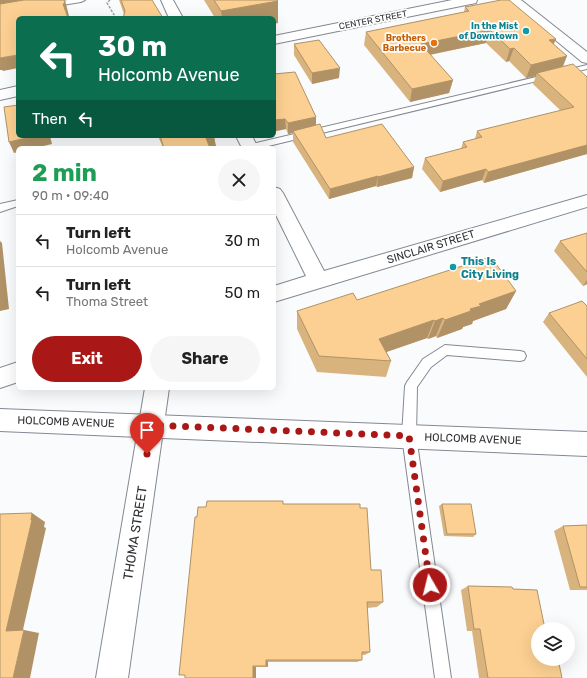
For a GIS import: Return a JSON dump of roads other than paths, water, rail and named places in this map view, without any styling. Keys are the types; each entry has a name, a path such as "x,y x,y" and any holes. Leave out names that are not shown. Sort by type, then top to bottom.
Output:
{"street":[{"path":"167,0 175,16"},
{"name":"CENTER STREET","path":"276,40 471,0"},
{"path":"513,0 587,59"},
{"path":"0,95 16,91"},
{"path":"276,197 319,281"},
{"name":"SINCLAIR STREET","path":"276,293 587,201"},
{"path":"0,378 16,373"},
{"name":"THOMA STREET","path":"112,678 157,390"},
{"name":"HOLCOMB AVENUE","path":"0,420 152,425 587,444"}],"lane":[{"path":"40,7 81,0"},
{"path":"248,145 587,66"},
{"path":"0,208 16,204"},
{"path":"443,678 409,436 411,386 427,363 445,350 520,356"}],"place":[{"name":"In the Mist of Downtown","path":"526,31"},
{"name":"Brothers Barbecue","path":"434,43"},
{"name":"This Is City Living","path":"453,267"}]}
